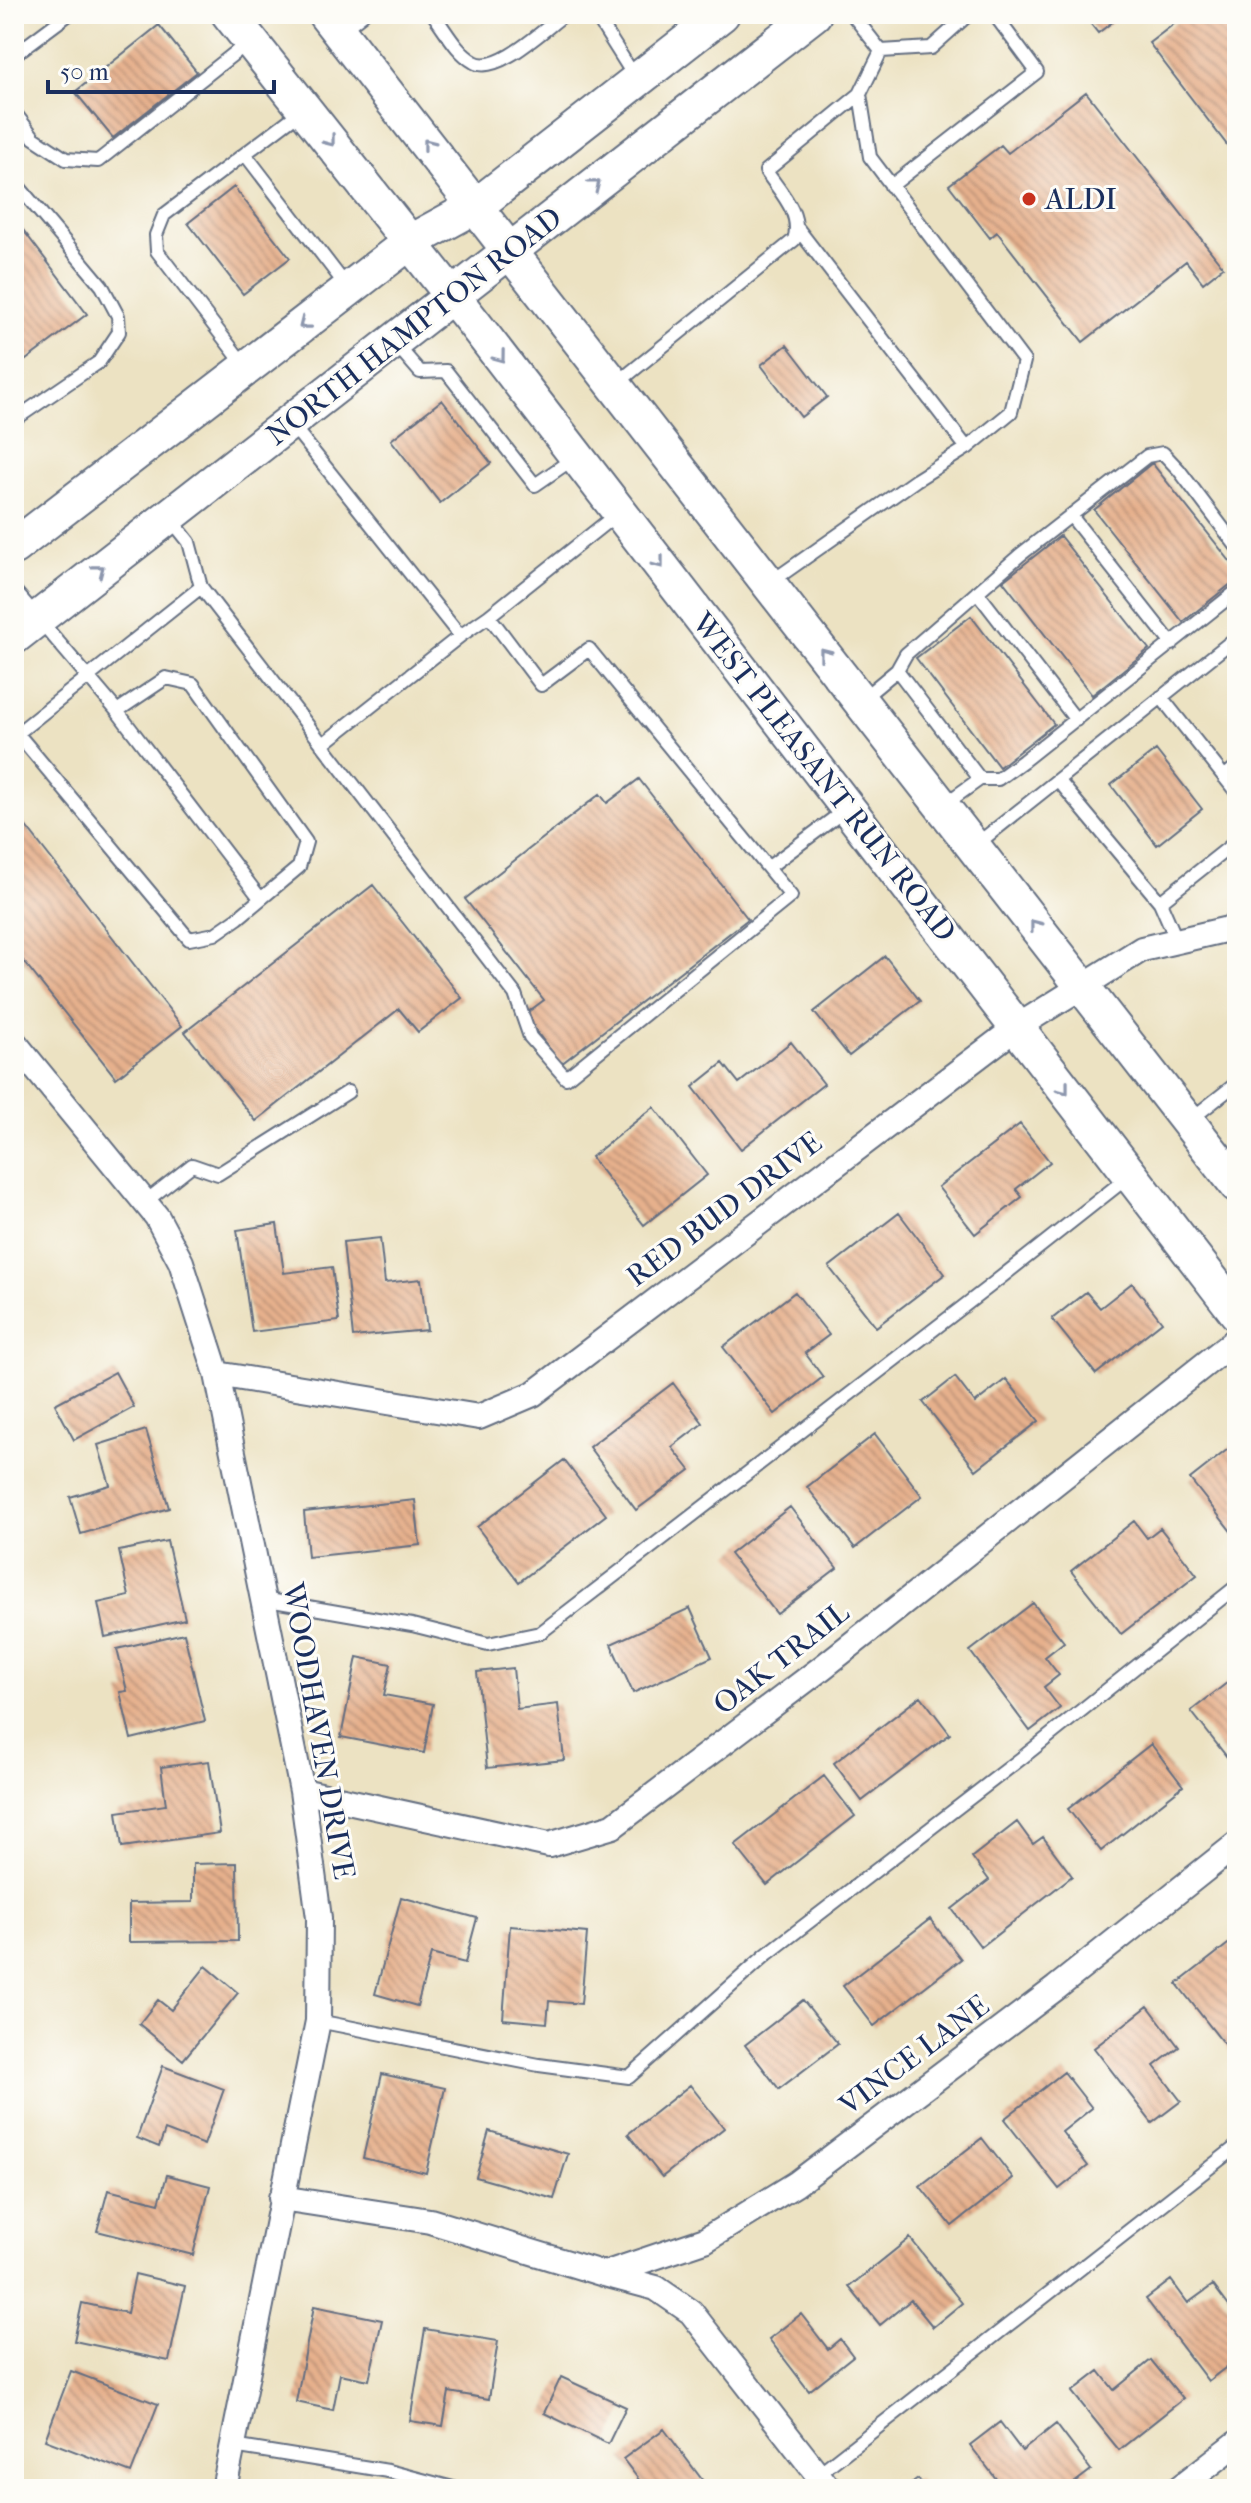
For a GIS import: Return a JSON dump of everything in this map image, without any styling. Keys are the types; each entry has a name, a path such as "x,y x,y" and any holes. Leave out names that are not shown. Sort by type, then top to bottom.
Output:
{"main road":[{"name":"WEST PLEASANT RUN ROAD","path":"229,14 453,295 1237,1313"},
{"name":"NORTH HAMPTON ROAD","path":"14,547 410,242 476,206 722,14"},
{"name":"NORTH HAMPTON ROAD","path":"26,628 814,14"},
{"path":"343,20 476,206 1237,1185"}],"street":[{"name":"RED BUD DRIVE","path":"217,1374 479,1417 533,1394 1017,1027 1142,949 1237,927"},
{"name":"WOODHAVEN DRIVE","path":"14,1042 157,1217 181,1262 217,1374 302,1791 319,1918 318,2021 224,2489"},
{"name":"OAK TRAIL","path":"302,1791 549,1845 613,1826 823,1667 1237,1339"},
{"name":"VINCE LANE","path":"604,2274 705,2240 796,2184 1056,1988 1237,1844"},
{"path":"281,2198 430,2221 656,2288 691,2312 823,2481"},
{"path":"1178,2489 1237,2443"}],"lane":[{"path":"14,55 69,14"},
{"path":"433,14 463,54 476,64 489,66 519,49 565,14"},
{"path":"595,14 637,80"},
{"path":"852,14 881,51"},
{"path":"881,51 931,48 969,14"},
{"path":"891,186 1037,72 994,14"},
{"path":"14,112 34,138 66,159 98,161 251,41"},
{"path":"881,51 860,94 766,171 795,214 798,229 967,448"},
{"path":"769,583 967,448 1011,412 1024,361 870,157 860,94"},
{"path":"247,368 157,251 156,235 164,215 304,109"},
{"path":"245,154 349,289"},
{"path":"14,181 102,286 118,316 119,332 99,362 14,420"},
{"path":"615,385 794,240 798,229"},
{"path":"394,341 420,372 446,371 535,485 576,456"},
{"path":"290,422 460,636"},
{"path":"860,701 897,670 906,654 1020,555 1147,456 1163,453 1237,547"},
{"path":"322,745 620,512"},
{"path":"169,516 189,542 201,587 515,994 530,1037 566,1078 791,896 589,649 541,685 489,616"},
{"path":"1071,516 1172,644"},
{"path":"117,711 166,678 193,684 306,842 299,867 215,934 189,939 16,734 201,587"},
{"path":"14,590 26,628 86,678 117,711 260,898"},
{"path":"943,806 980,779 998,779 1237,591"},
{"path":"977,592 1076,720"},
{"path":"974,847 1237,637"},
{"path":"897,670 980,779"},
{"path":"1161,697 1237,793"},
{"path":"1224,777 1237,766"},
{"path":"1058,780 1160,902 1177,941"},
{"path":"769,867 847,808"},
{"path":"1160,902 1237,841"},
{"path":"1187,1122 1237,1083"},
{"path":"145,1202 192,1165 218,1174 348,1092"},
{"path":"262,1599 412,1625 488,1644 540,1633 1130,1175"},
{"path":"318,2021 539,2065 629,2077 766,1955 1237,1586"},
{"path":"823,2481 1237,2146"},
{"path":"233,2446 388,2471 457,2489"}],"building":[{"path":"1083,14 1123,14 1098,33"},
{"path":"1187,14 1237,14 1237,158 1149,43"},
{"path":"159,25 197,72 113,138 75,92"},
{"path":"1086,92 1223,267 1203,283 1186,261 1083,342 997,232 990,238 949,185 1001,145 1008,153"},
{"path":"234,187 290,258 243,294 188,223"},
{"path":"14,218 87,314 14,369"},
{"path":"787,345 827,397 801,417 761,365"},
{"path":"442,400 491,463 440,503 391,440"},
{"path":"1152,463 1237,570 1237,579 1183,622 1094,510"},
{"path":"1060,536 1149,649 1092,695 1003,581"},
{"path":"971,616 1054,724 999,767 916,658"},
{"path":"1156,750 1202,809 1157,845 1111,785"},
{"path":"639,779 748,919 561,1064 524,1015 544,1000 465,899 600,794 607,803"},
{"path":"14,811 182,1026 116,1078 14,949"},
{"path":"373,885 462,998 418,1032 399,1009 256,1121 185,1032"},
{"path":"885,956 920,1001 849,1056 814,1012"},
{"path":"791,1042 824,1084 741,1149 693,1087 723,1063 739,1083"},
{"path":"654,1107 707,1175 644,1225 591,1157"},
{"path":"1020,1124 1050,1162 1016,1189 1022,1197 975,1234 938,1187"},
{"path":"899,1213 945,1274 876,1327 829,1267"},
{"path":"277,1224 284,1273 332,1267 339,1321 252,1332 237,1230"},
{"path":"380,1238 385,1283 421,1279 427,1330 353,1337 343,1242"},
{"path":"1132,1283 1162,1322 1096,1374 1052,1319 1086,1292 1100,1308"},
{"path":"795,1292 829,1335 805,1353 823,1377 775,1414 723,1347"},
{"path":"115,1372 134,1407 74,1440 55,1404"},
{"path":"955,1377 975,1403 1006,1379 1039,1421 976,1470 923,1402"},
{"path":"673,1383 703,1423 672,1447 690,1470 636,1510 589,1447"},
{"path":"146,1430 169,1508 81,1534 70,1497 110,1485 98,1445"},
{"path":"875,1434 922,1496 855,1548 807,1487"},
{"path":"1237,1442 1237,1539 1190,1479"},
{"path":"564,1460 606,1515 519,1582 477,1527"},
{"path":"415,1500 420,1545 308,1557 304,1512"},
{"path":"790,1507 837,1568 777,1614 730,1554"},
{"path":"1134,1521 1147,1538 1160,1528 1197,1575 1121,1634 1071,1571"},
{"path":"167,1541 185,1619 105,1637 98,1603 129,1596 119,1551"},
{"path":"1033,1603 1064,1642 1045,1657 1059,1675 1044,1687 1060,1708 1030,1731 970,1651"},
{"path":"690,1608 712,1657 633,1693 611,1644"},
{"path":"184,1633 205,1721 131,1739 120,1692 127,1691 117,1649"},
{"path":"357,1657 391,1664 384,1695 433,1704 424,1753 341,1737"},
{"path":"513,1668 517,1709 558,1704 564,1760 487,1768 477,1672"},
{"path":"1237,1675 1237,1749 1227,1757 1191,1711"},
{"path":"921,1696 950,1734 862,1801 834,1763"},
{"path":"1151,1744 1183,1786 1101,1851 1068,1809"},
{"path":"209,1761 220,1833 122,1847 117,1812 166,1805 161,1767"},
{"path":"824,1776 855,1816 767,1885 735,1845"},
{"path":"1017,1822 1033,1844 1043,1837 1072,1876 981,1947 952,1909 989,1880 972,1857"},
{"path":"237,1863 238,1941 129,1942 129,1903 193,1902 193,1864"},
{"path":"401,1897 477,1918 465,1963 431,1954 417,2006 375,1994"},
{"path":"930,1919 961,1959 874,2026 843,1986"},
{"path":"510,1926 587,1933 581,2004 549,2001 547,2023 503,2019"},
{"path":"1237,1937 1237,2048 1231,2053 1177,1984"},
{"path":"206,1966 238,1993 183,2060 139,2024 158,2000 171,2010"},
{"path":"803,2000 838,2044 779,2089 745,2045"},
{"path":"1148,2006 1179,2047 1154,2066 1181,2101 1152,2123 1094,2048"},
{"path":"163,2066 224,2089 204,2145 165,2130 159,2147 137,2138"},
{"path":"1064,2072 1092,2108 1062,2132 1088,2166 1059,2189 1004,2119"},
{"path":"382,2074 445,2088 426,2173 363,2158"},
{"path":"690,2085 724,2128 662,2177 628,2134"},
{"path":"489,2131 568,2154 554,2199 476,2177"},
{"path":"982,2138 1013,2178 952,2226 920,2186"},
{"path":"167,2175 210,2186 193,2255 97,2231 108,2190 159,2203"},
{"path":"910,2238 962,2303 933,2327 911,2300 880,2325 849,2287"},
{"path":"135,2274 185,2286 169,2361 74,2341 82,2303 127,2313"},
{"path":"1171,2280 1188,2303 1213,2285 1237,2317 1237,2359 1208,2381 1146,2299"},
{"path":"314,2306 382,2320 369,2380 340,2374 333,2410 296,2402"},
{"path":"801,2314 828,2349 840,2339 853,2356 809,2391 769,2339"},
{"path":"425,2329 498,2341 489,2399 449,2392 443,2426 410,2421"},
{"path":"1151,2360 1183,2399 1119,2450 1072,2392 1099,2371 1114,2390"},
{"path":"71,2371 158,2404 131,2473 45,2440"},
{"path":"561,2377 626,2407 608,2444 544,2413"},
{"path":"1000,2422 1022,2451 1056,2424 1091,2470 1066,2489 1004,2489 970,2445"},
{"path":"664,2429 709,2489 646,2489 623,2459"},
{"path":"918,2479 926,2489 904,2489"}],"place":[{"name":"ALDI","path":"1029,199"}]}
